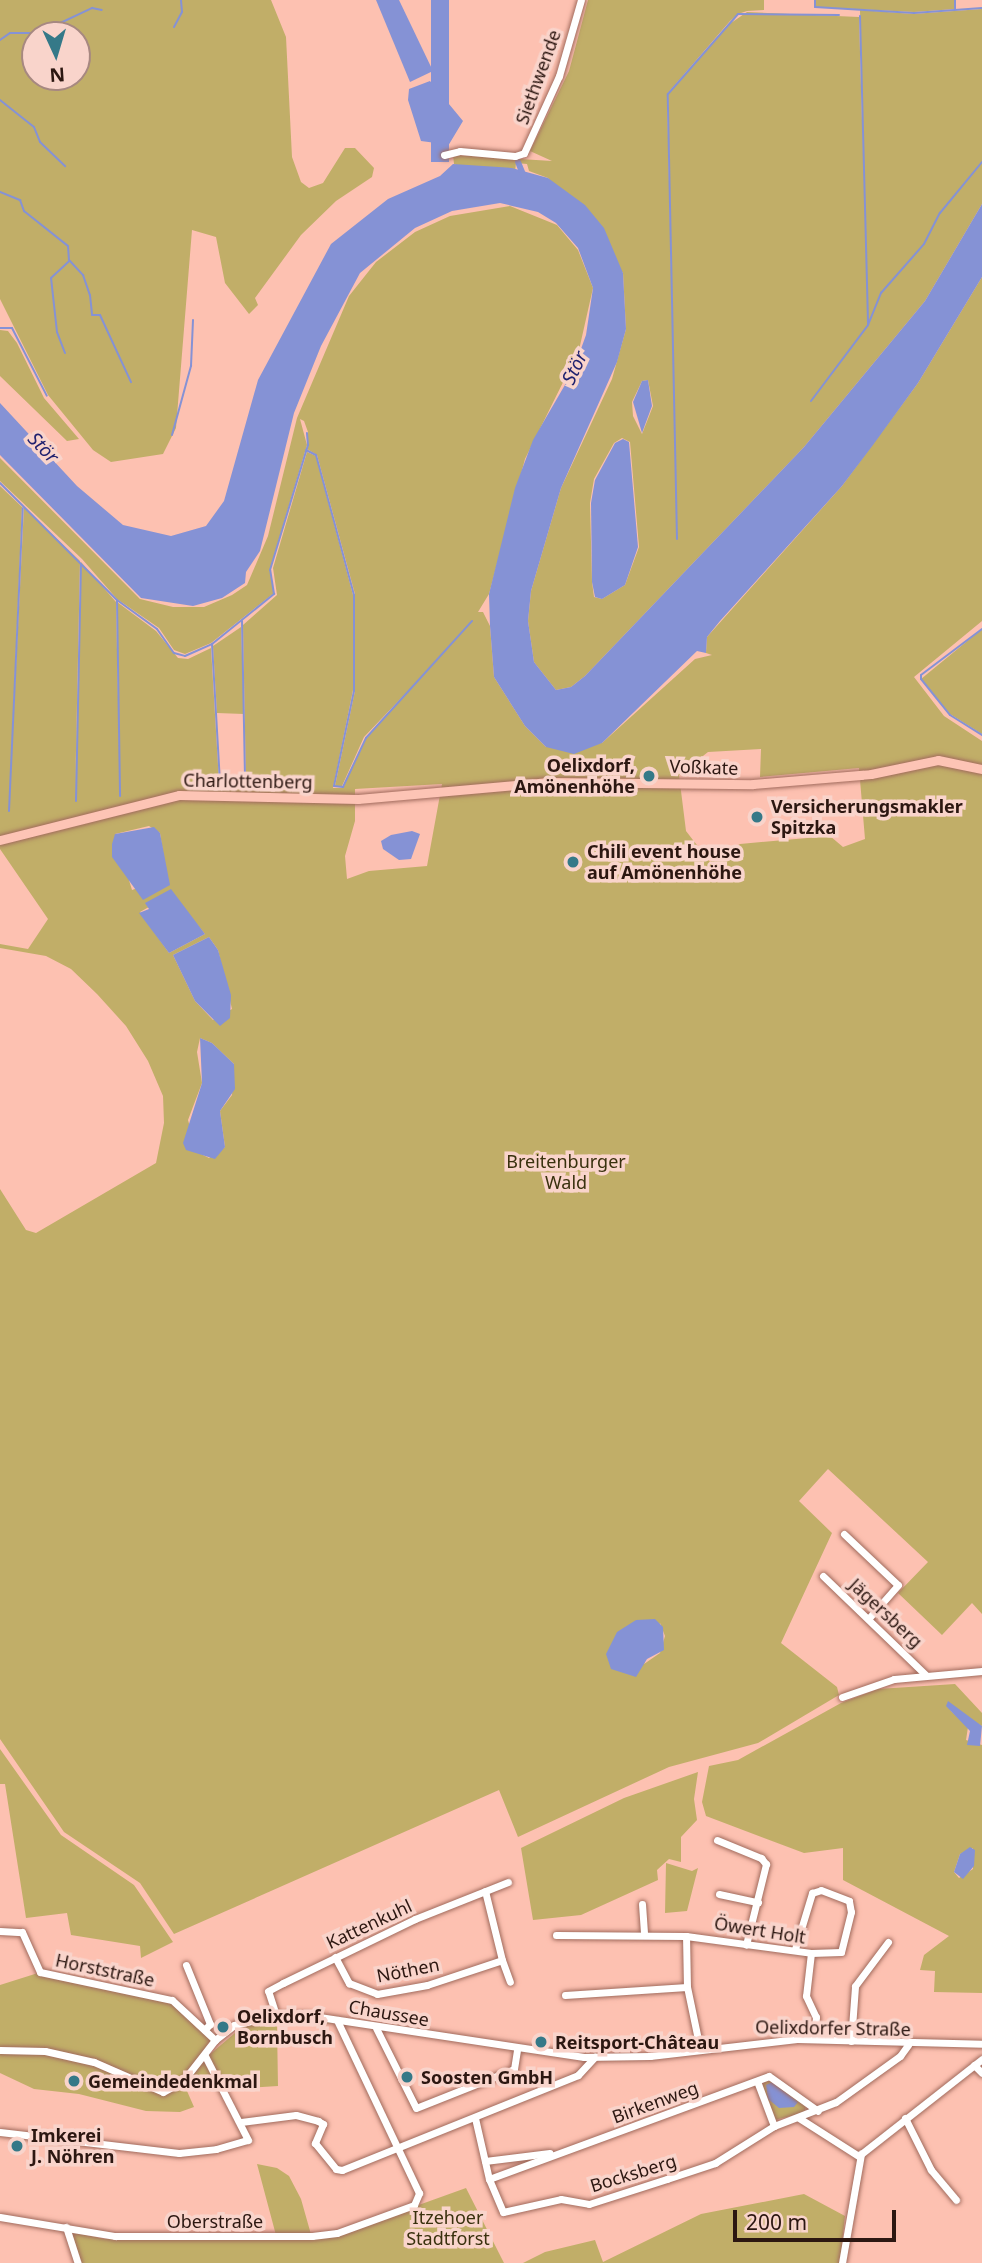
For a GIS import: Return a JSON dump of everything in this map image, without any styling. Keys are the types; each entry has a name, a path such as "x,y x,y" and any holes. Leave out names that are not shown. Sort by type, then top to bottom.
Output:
{"main road":[{"name":"Voßkate","path":"460,790 549,782 753,784 871,774 947,760 982,769"},
{"name":"Charlottenberg","path":"0,841 179,796 359,799 460,790"}],"street":[{"name":"Siethwende","path":"448,154 515,156 527,149 542,116 581,0"},
{"path":"844,1534 898,1585 869,1618"},
{"name":"Jägersberg","path":"822,1576 926,1675"},
{"path":"842,1697 883,1682 926,1675 982,1671"},
{"path":"717,1840 764,1861 766,1872 747,1945"},
{"name":"Kattenkuhl","path":"276,2015 268,1991 335,1957 508,1882"},
{"path":"795,1950 812,1893 821,1890 849,1901 841,1952 811,1953"},
{"path":"485,1891 510,1982"},
{"path":"719,1894 758,1902"},
{"path":"642,1903 644,1933"},
{"name":"Horststraße","path":"0,1931 22,1932 40,1972 172,2000 215,2040"},
{"name":"Öwert Holt","path":"556,1935 644,1933 811,1953 806,1996 816,2017 814,2039"},
{"path":"686,1936 687,1987 700,2049"},
{"path":"851,2041 855,1986 888,1942"},
{"name":"Nöthen","path":"335,1957 349,1983 377,1994 427,1985 502,1960"},
{"path":"186,1965 210,2024 204,2030"},
{"path":"565,1995 687,1987"},
{"name":"Chaussee","path":"0,2050 45,2051 94,2062 163,2092 183,2081 215,2040 241,2020 276,2015 337,2020 559,2055"},
{"path":"337,2020 401,2146"},
{"path":"376,2028 416,2108 514,2068 517,2050"},
{"name":"Oelixdorfer Straße","path":"559,2055 595,2057 814,2039 908,2045 982,2044"},
{"name":"Bocksberg","path":"489,2179 503,2213 561,2199 589,2204 711,2165 774,2126 818,2111 853,2093 900,2056 908,2045"},
{"path":"0,2132 179,2153 246,2140 241,2122 205,2056"},
{"path":"241,2122 296,2115 318,2121 323,2124 315,2143 338,2170 578,2075 595,2057"},
{"path":"842,2263 860,2157 905,2118 982,2059"},
{"path":"974,2065 982,2073"},
{"path":"774,2126 757,2081 775,2077 818,2111"},
{"name":"Birkenweg","path":"489,2179 757,2081"},
{"path":"475,2118 489,2179"},
{"path":"799,2118 860,2157"},
{"path":"905,2118 931,2170 956,2200"},
{"name":"Oberstraße","path":"0,2217 115,2236 312,2236 416,2204 420,2195 401,2146"},
{"name":"Birkenweg","path":"485,2161 564,2151"},
{"path":"66,2227 78,2263"}],"green space":[{"path":"0,0 271,0 286,37 292,157 301,182 309,188 323,183 345,148 355,148 374,168 372,177 336,201 301,235 255,298 258,305 249,314 225,283 216,237 192,230 176,428 163,454 111,462 93,450 48,395 0,299"},
{"path":"588,0 764,0 764,10 747,11 730,21 667,94 677,535 668,94 731,23 747,12 859,17 863,156 860,10 913,14 982,9 982,204 925,301 804,447 585,676 571,687 556,690 534,662 528,621 531,591 561,488 612,379 626,329 623,273 548,178 529,171 527,164 516,163 515,172 462,167 454,164 453,155 552,161 530,151 569,71","holes":["648,380 653,406 642,434 633,416 632,402 642,381","622,438 630,442 639,547 625,585 602,599 594,597 592,582 590,503 594,479 614,443"]},
{"path":"816,0 954,0 955,9 914,12 816,7"},
{"name":"Breitenburger Wald","path":"510,206 557,225 578,250 593,288 579,350 525,459 489,594 478,612 483,612 490,626 494,677 525,726 546,747 602,743 695,659 712,655 706,653 707,637 842,486 918,383 982,277 982,621 914,677 944,716 982,741 982,1614 972,1603 942,1635 898,1593 928,1562 828,1469 799,1501 832,1533 781,1643 837,1687 839,1695 758,1743 669,1767 518,1837 499,1790 174,1934 140,1883 64,1832 0,1739 0,1189 26,1230 36,1233 156,1163 164,1123 163,1096 148,1061 126,1026 97,994 71,969 46,956 0,948 0,944 28,949 48,919 0,849 0,486 22,507 9,809 24,507 80,561 75,798 81,562 116,602 120,794 117,602 156,631 178,658 188,659 211,648 219,782 246,782 243,625 277,595 273,568 307,452 316,456 353,595 353,690 333,788 343,788 366,739 427,671 364,737 342,786 335,786 355,691 355,594 317,455 307,449 308,432 304,421 300,419 307,445 270,569 274,593 211,643 185,654 174,650 159,628 117,599 82,559 0,481 0,458 140,599 173,607 204,607 232,595 247,585 268,536 297,418 349,296 376,262 415,232 450,216","holes":["761,749 760,777 859,768 865,839 843,847 830,836 740,844 710,862 686,831 679,775 708,752","442,784 427,866 369,871 347,879 345,856 355,821 355,789","149,826 160,833 167,878 132,890 115,834","172,894 205,934 169,953 140,912","209,937 218,950 232,1009 213,1020 195,1001 173,955","200,1038 212,1043 234,1064 232,1095 220,1111 225,1147 209,1158 197,1152 188,1120 202,1083 197,1052","660,1623 665,1636 660,1653 644,1664"]},
{"path":"0,330 8,331 17,343 44,398 79,439 67,441 0,376"},
{"path":"241,627 244,714 217,713 213,646"},
{"path":"982,629 982,734 950,714 921,679"},
{"path":"955,1684 982,1713 982,1726 950,1710 968,1727 966,1740 982,1745 982,1993 934,1992 935,1971 920,1970 924,1955 949,1936 843,1880 843,1848 804,1853 706,1816 702,1802 709,1766 738,1760 841,1703 878,1689","holes":["973,1848 973,1869 959,1878 954,1872 960,1854"]},
{"path":"0,1749 61,1835 134,1885 173,1942 141,1958 140,1946 71,1935 67,1913 26,1918 5,1784 0,1784"},
{"path":"698,1772 694,1799 697,1820 681,1837 681,1862 669,1859 657,1870 658,1880 581,1915 533,1920 521,1848 624,1798"},
{"path":"666,1863 692,1871 698,1868 687,1911 665,1913"},
{"path":"38,1973 171,2003 211,2040 194,2066 168,2088 158,2089 95,2060 45,2049 0,2047 0,1985"},
{"path":"273,2017 305,2017 336,2023 277,2025 278,2086 226,2089 208,2056 242,2027"},
{"path":"0,2052 45,2053 94,2064 164,2095 187,2081 205,2059 213,2074 187,2091 194,2107 180,2112 146,2111 79,2094 34,2089 0,2073"},
{"path":"766,2080 772,2080 806,2106 804,2113 774,2120 762,2085"},
{"name":"Itzehoer Stadtforst","path":"257,2164 277,2168 289,2176 301,2199 312,2238 338,2234 466,2188 504,2263 79,2263 68,2231 105,2239 277,2239"},
{"name":"Itzehoer Stadtforst","path":"804,2194 845,2216 840,2263 523,2263 545,2252 595,2240 603,2262 701,2214"}],"water":[{"path":"376,0 399,0 433,71 410,82"},
{"path":"431,0 449,0 449,162 431,162"},
{"path":"430,81 463,121 445,151 436,143 421,141 408,100 409,89"},
{"name":"Stör","path":"453,164 512,168 548,178 585,205 604,228 623,273 626,329 617,362 561,488 531,591 528,621 534,662 556,690 571,687 585,676 804,447 925,301 982,204 982,277 918,383 873,445 842,486 707,637 706,653 697,651 602,743 574,754 546,747 525,726 494,677 490,626 489,594 515,488 533,440 573,371 586,335 593,288 578,248 556,223 538,212 500,203 452,211 415,228 360,273 321,346 294,413 260,551 246,572 245,583 222,598 193,606 141,598 0,455 0,403 77,486 123,525 171,536 206,526 224,501 258,380 331,244 388,199 440,176"},
{"path":"648,380 652,406 642,433 633,402 642,381"},
{"path":"623,439 629,442 638,547 625,585 602,599 595,597 592,582 591,503 595,480 615,443"},
{"path":"154,827 160,833 170,885 143,900 112,857 112,844 115,834"},
{"path":"412,831 420,834 411,859 399,860 383,849 381,841 391,835"},
{"path":"171,889 205,934 169,953 139,913 149,909 145,903"},
{"path":"209,937 218,950 231,995 230,1018 220,1026 195,1001 173,955"},
{"path":"200,1038 212,1043 234,1064 235,1089 220,1111 225,1147 215,1159 186,1150 183,1143 202,1083"},
{"path":"655,1619 663,1627 664,1650 647,1659 636,1677 611,1669 606,1654 617,1632 636,1620"},
{"path":"948,1701 982,1726 980,1746 967,1745 970,1731 946,1706"},
{"path":"970,1847 975,1850 974,1866 963,1879 954,1872 960,1854"},
{"path":"772,2082 798,2102 794,2107 779,2108 768,2099 766,2085"}],"waterway":[{"path":"174,27 182,12 181,0"},
{"path":"815,0 815,7 914,13 982,8"},
{"path":"955,0 955,9"},
{"path":"0,40 10,33 39,33 92,8 102,10"},
{"path":"677,539 668,94 738,14 839,15"},
{"path":"860,16 868,325"},
{"path":"0,100 34,127 40,142 65,166"},
{"path":"518,162 524,177"},
{"path":"811,401 868,325 881,293 924,244 940,213 982,162"},
{"path":"0,192 20,200 24,211 68,246 69,260 83,275 90,295 92,315 100,315 131,382"},
{"path":"65,353 57,332 51,278 69,261"},
{"path":"172,435 191,366 193,320"},
{"path":"0,328 12,328 47,396"},
{"path":"0,483 117,600 157,629 174,653 185,656 212,644 274,594 270,570 308,445 307,433"},
{"path":"306,450 316,455 354,595 354,691 334,786 343,787 366,738 472,621"},
{"path":"9,811 23,508"},
{"path":"76,801 81,564"},
{"path":"117,601 120,796"},
{"path":"242,621 245,781"},
{"path":"982,629 921,675 921,679 950,715 982,735"},
{"path":"212,644 220,782"}],"place":[{"name":"Oelixdorf, Amönenhöhe","path":"649,776"},
{"name":"Versicherungsmakler Spitzka","path":"757,817"},
{"name":"Chili event house auf Amönenhöhe","path":"573,862"},
{"name":"Oelixdorf, Bornbusch","path":"223,2027"},
{"name":"Reitsport-Château","path":"541,2042"},
{"name":"Soosten GmbH","path":"407,2077"},
{"name":"Gemeindedenkmal","path":"74,2081"},
{"name":"Imkerei J. Nöhren","path":"17,2146"}]}
